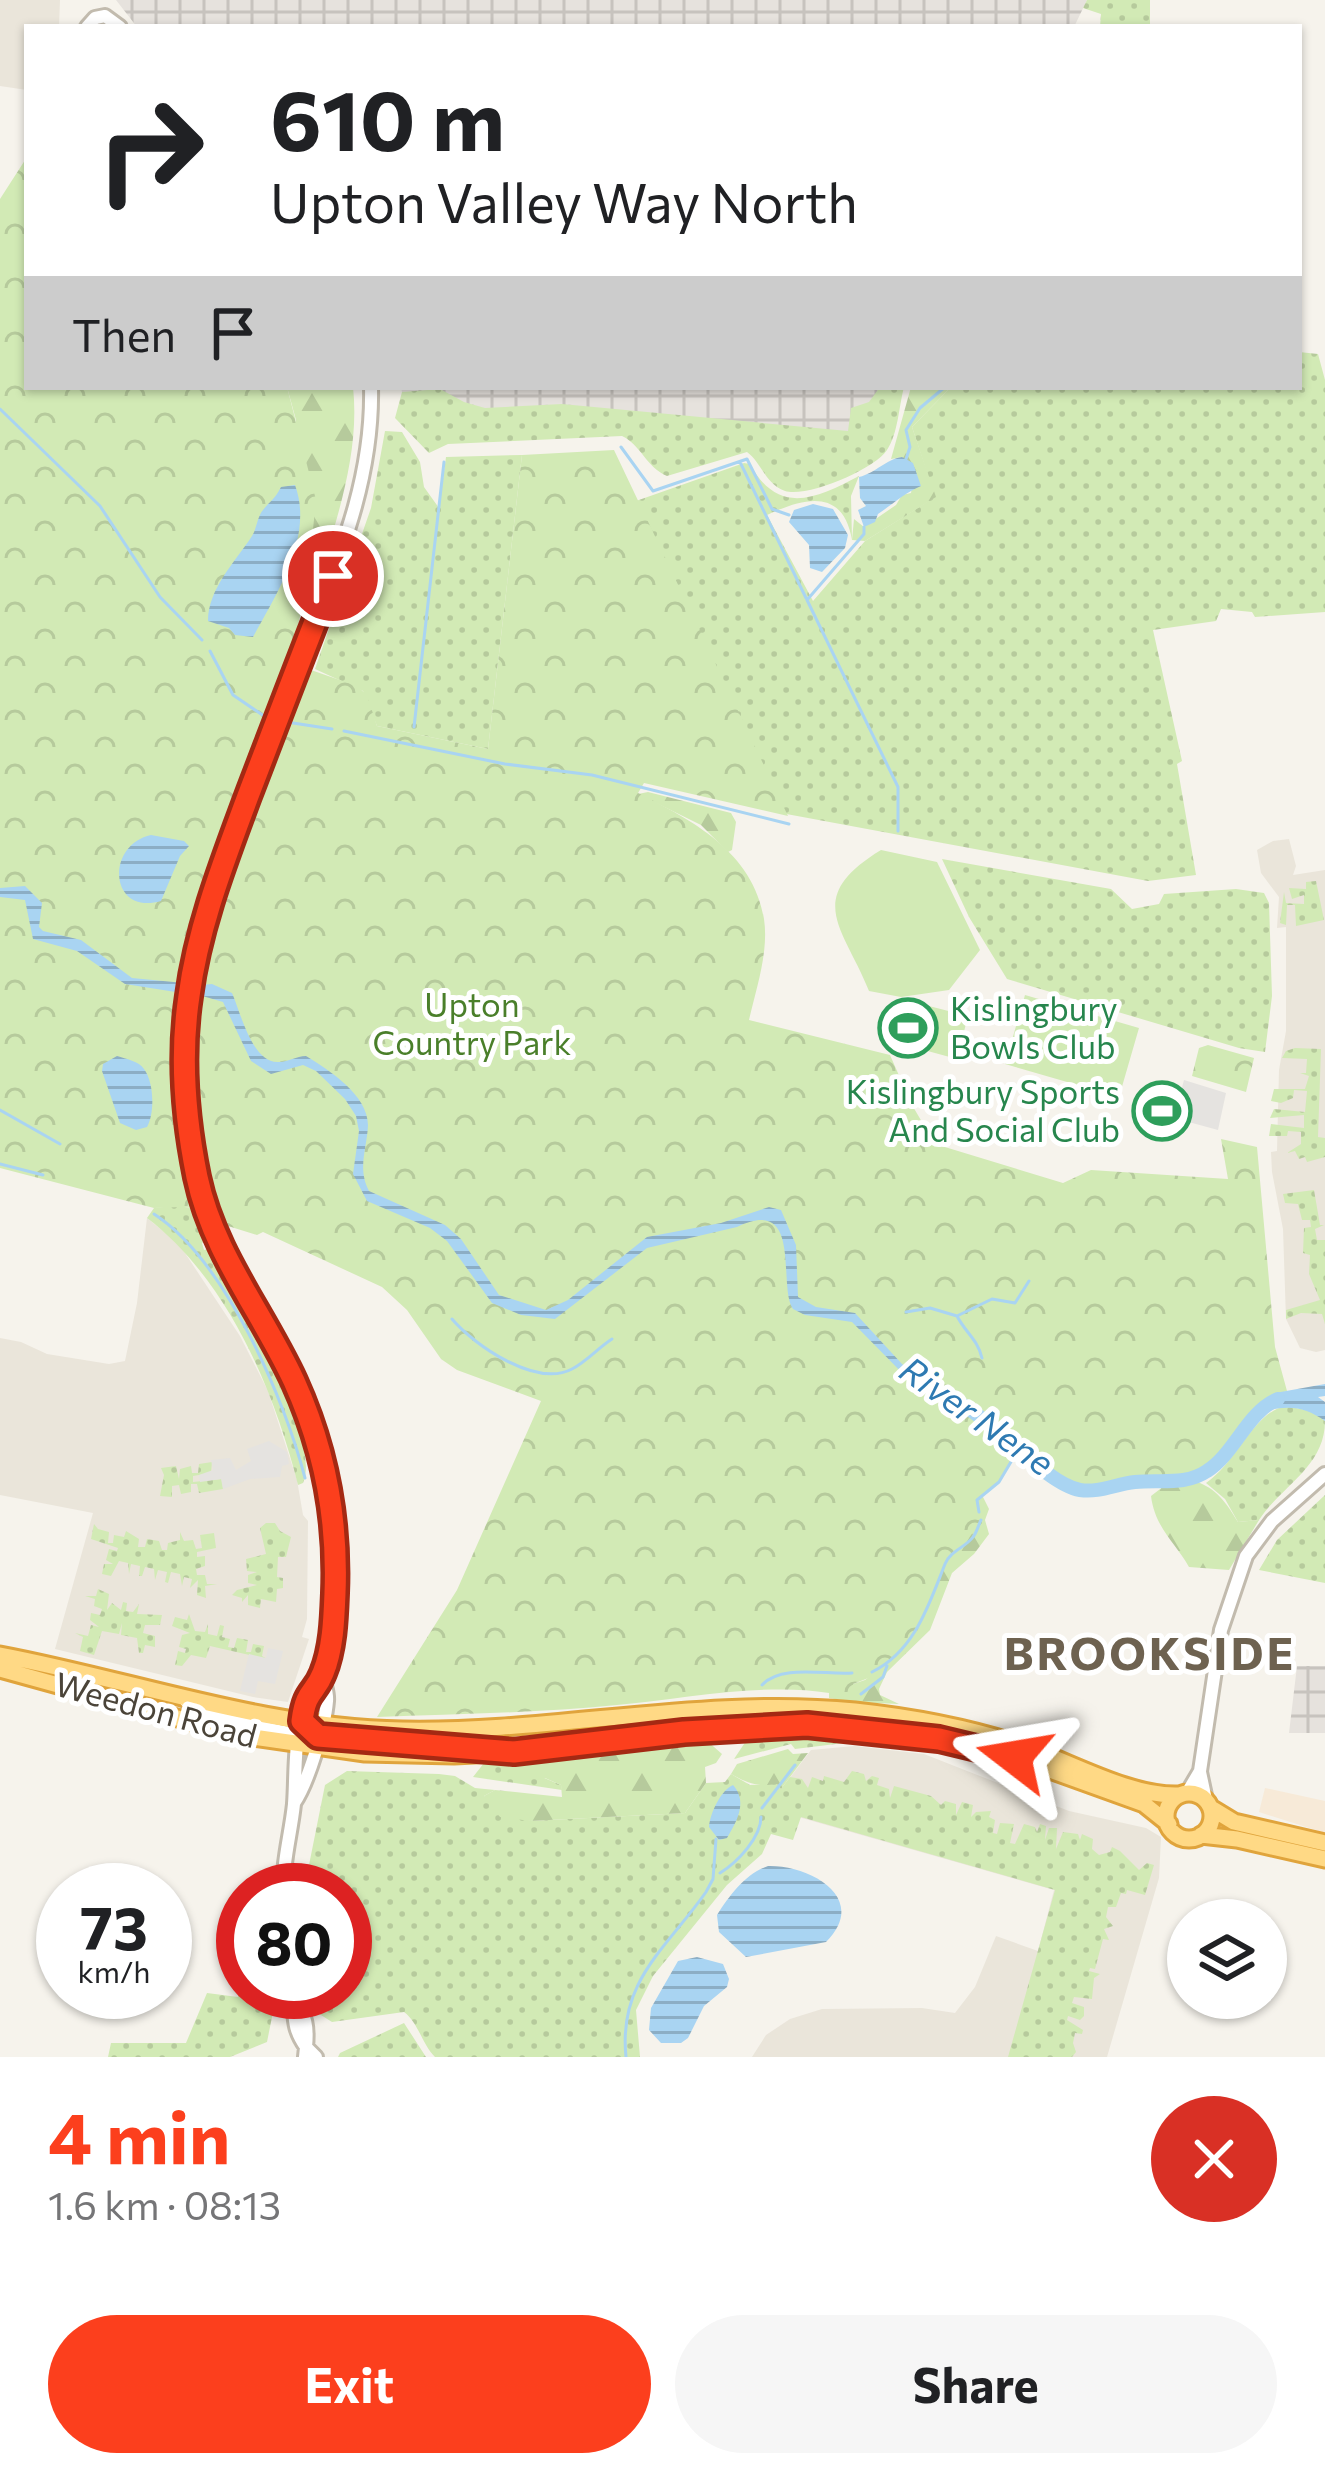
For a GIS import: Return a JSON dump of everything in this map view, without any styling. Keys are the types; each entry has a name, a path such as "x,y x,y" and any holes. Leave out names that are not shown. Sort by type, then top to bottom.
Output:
{"highway":[{"name":"Weedon Road","path":"0,1655 180,1697 309,1735 407,1755 766,1726 865,1729 939,1739 1014,1757 1144,1804 1168,1825"},
{"name":"Weedon Road","path":"0,1669 190,1724 309,1735 440,1730 685,1708 806,1707 946,1726 1018,1744 1154,1794 1183,1794"},
{"path":"1325,1843 1234,1822 1183,1794 1167,1810 1168,1825 1183,1838 1225,1836 1325,1859"},
{"path":"1201,1835 1211,1823 1208,1804"}],"street":[{"path":"89,24 103,0"},
{"path":"89,24 105,16 117,24"},
{"path":"283,1863 294,1803 307,1784 308,1692 322,1677 333,1628 335,1547 324,1472 294,1381 211,1225 189,1126 188,999 223,864 349,533 370,444 371,390"},
{"path":"1208,1804 1200,1771 1222,1630 1246,1556 1272,1521 1325,1474"},
{"path":"309,1735 328,1695 322,1677"},
{"path":"1183,1794 1200,1771"},
{"path":"306,2019 309,2054"}],"shaded area":[{"path":"0,0 60,0 59,24 24,24 24,90 0,86"},
{"path":"116,0 1087,0 1075,24 135,24"},
{"path":"402,390 885,390 880,432 755,438 473,423 420,391"},
{"path":"1289,839 1296,866 1293,875 1325,870 1325,1350 1316,1352 1300,1348 1286,1319 1283,1229 1272,1172 1286,1031 1286,927 1277,928 1279,897 1261,873 1257,850"},
{"path":"1184,1080 1226,1093 1218,1130 1174,1118"},
{"path":"147,1218 179,1244 240,1336 268,1391 297,1480 308,1521 307,1619 302,1637 309,1639 288,1702 55,1649 93,1513 0,1495 0,1338 47,1354 109,1364 125,1361"},
{"path":"269,1441 287,1452 289,1464 282,1466 280,1477 250,1479 223,1489 221,1479 200,1482 199,1475 213,1470 211,1460 230,1458 236,1470 251,1461 247,1449"},
{"path":"268,1648 283,1651 275,1684 258,1681 255,1694 240,1691 249,1654 266,1658"},
{"path":"1297,1666 1325,1666 1325,1733 1289,1733"},
{"path":"854,1746 924,1754 1069,1811 1146,1828 1161,1837 1159,1878 1107,2057 752,2057 766,2035 790,2019 822,2009 922,2008 955,2013 975,1987 996,1936 1038,1951 1054,1890 767,1808 811,1750"},
{"path":"1265,1788 1325,1801 1325,1833 1259,1812"}],"green space":[{"path":"1087,0 1150,0 1150,24 1100,24 1101,14 1083,8"},
{"name":"Upton Country Park","path":"24,162 24,390 288,390 316,500 307,588 288,662 357,686 367,695 377,726 488,749 522,455 614,450 788,816 644,783 638,793 717,841 734,857 758,895 765,944 749,1020 890,1055 935,1144 1063,1183 1091,1170 1228,1179 1221,1139 1257,1147 1275,1347 1287,1391 1266,1398 1210,1470 1193,1478 1083,1491 1069,1487 1018,1451 999,1482 977,1499 982,1523 944,1564 913,1640 876,1675 853,1684 853,1702 829,1698 829,1693 778,1689 557,1710 377,1717 457,1590 541,1401 457,1370 441,1359 407,1310 382,1287 263,1232 257,1235 228,1226 214,1206 154,1208 0,1168 0,199"},
{"path":"1302,352 1318,354 1325,380 1325,612 1255,617 1252,612 1221,609 1216,621 1153,630 1182,761 1177,764 1196,875 1148,881 781,813 636,501 744,463 785,497 813,496 859,476 851,496 852,540 847,523 831,504 808,501 767,515 813,601 865,541 935,497 912,427 948,390 1302,390"},
{"path":"288,390 353,390 353,435 340,506 320,575 309,573 293,649 296,420"},
{"path":"442,390 485,408 562,404 848,431 851,408 869,402 878,390 903,390 887,450 855,473 795,492 773,484 747,452 667,476 622,436 448,444 429,453 395,418 402,392"},
{"path":"910,390 948,390 912,427 936,497 865,541 852,540 854,519 864,527 896,505 902,495 911,493 914,474 902,457 891,459"},
{"path":"385,431 402,432 420,462 424,487 439,508 446,457 522,455 488,749 377,726 363,691 315,669 371,508"},
{"path":"648,792 731,813 736,822 732,850 728,852 701,825 638,794"},
{"path":"881,850 937,862 980,950 949,990 901,997 869,991 841,931 836,899 842,883"},
{"path":"942,859 1111,889 1132,909 1159,904 1164,894 1236,889 1264,893 1269,903 1272,996 1265,1052 1007,979 969,917"},
{"path":"1316,881 1324,920 1296,926 1295,905 1287,905 1286,925 1280,923 1284,892 1286,903 1304,904 1304,895 1292,899 1289,888 1306,889 1306,882"},
{"path":"1025,995 1139,1028 1119,1097 1005,1064"},
{"path":"925,1005 968,1016 957,1059 913,1047"},
{"path":"1208,1045 1254,1058 1246,1092 1192,1076 1199,1048"},
{"path":"1295,1048 1321,1049 1318,1137 1325,1138 1325,1157 1307,1162 1295,1151 1287,1153 1301,1144 1301,1132 1269,1136 1271,1124 1304,1128 1304,1115 1270,1118 1274,1109 1305,1112 1307,1091 1294,1090 1293,1098 1281,1103 1271,1101 1274,1089 1305,1089 1309,1076 1300,1073 1306,1073 1307,1059 1282,1058"},
{"path":"1314,1190 1320,1225 1324,1225 1315,1229 1317,1240 1325,1240 1325,1324 1322,1314 1301,1313 1286,1319 1286,1310 1320,1300 1309,1274 1310,1255 1303,1253 1304,1228 1311,1227 1310,1220 1302,1220 1298,1204 1285,1203 1283,1194"},
{"path":"154,1208 196,1208 208,1240 202,1243 204,1250 211,1248 273,1366 300,1434 306,1462 303,1483 298,1485 261,1374 224,1304 201,1272 147,1218"},
{"path":"1285,1406 1312,1411 1325,1421 1318,1451 1259,1520 1238,1522 1225,1499 1206,1483 1263,1418"},
{"path":"212,1462 211,1473 193,1476 193,1482 222,1479 223,1489 199,1493 197,1484 191,1484 191,1492 181,1494 179,1485 172,1486 172,1497 160,1496 161,1468 176,1466 179,1479 180,1469 191,1466 192,1473 198,1473 199,1464"},
{"path":"1195,1481 1220,1497 1238,1522 1259,1520 1229,1570 1189,1567 1157,1517 1151,1496 1164,1486"},
{"path":"981,1493 989,1509 985,1520 989,1534 952,1573 930,1630 887,1672 879,1689 880,1695 899,1704 853,1702 853,1684 879,1669"},
{"path":"1325,1495 1325,1583 1259,1570 1277,1540"},
{"path":"275,1523 291,1537 286,1557 278,1557 277,1577 283,1578 283,1588 277,1589 276,1602 261,1599 260,1608 248,1605 248,1595 242,1602 232,1595 257,1585 248,1583 248,1575 257,1572 247,1571 246,1559 266,1554 260,1528"},
{"path":"94,1524 109,1532 108,1543 113,1543 114,1535 124,1537 126,1531 139,1539 138,1547 145,1547 147,1539 159,1541 162,1550 180,1540 180,1532 184,1541 193,1540 196,1549 202,1548 200,1535 214,1533 216,1548 197,1552 197,1557 205,1556 205,1566 196,1569 197,1575 205,1575 207,1584 217,1584 205,1586 206,1598 197,1595 198,1580 190,1588 192,1579 184,1577 182,1586 180,1574 171,1572 168,1583 167,1572 158,1570 155,1580 154,1569 145,1567 139,1576 140,1566 131,1564 129,1574 128,1563 119,1561 111,1576 102,1574 104,1564 113,1564 106,1560 109,1549 118,1548 91,1539"},
{"path":"98,1589 109,1594 107,1610 112,1603 121,1610 123,1602 126,1611 133,1612 139,1604 137,1614 162,1615 160,1625 145,1625 143,1633 155,1636 155,1647 145,1645 139,1653 137,1638 121,1635 122,1623 119,1634 102,1631 94,1655 80,1651 83,1637 75,1633 88,1636 91,1625 99,1627 90,1620 91,1613 100,1615 102,1609 94,1606 95,1599 85,1596 96,1596"},
{"path":"189,1614 195,1631 205,1632 208,1624 208,1634 217,1636 220,1625 224,1626 222,1637 230,1639 228,1647 234,1648 237,1638 248,1640 246,1652 251,1652 253,1644 264,1646 262,1656 267,1659 210,1646 206,1658 191,1655 182,1666 175,1665 178,1651 185,1653 186,1649 179,1647 182,1635 190,1633 172,1626 175,1617 187,1620"},
{"path":"852,1732 852,1742 795,1749 791,1744 734,1759 748,1738 755,1736"},
{"path":"705,1739 722,1754 705,1767 706,1783 685,1813 530,1821 500,1817 484,1796 495,1790 562,1797 561,1785 545,1778 520,1778 516,1766 522,1761"},
{"path":"788,1749 793,1754 808,1753 781,1789 777,1784 754,1784 731,1774 737,1764"},
{"path":"522,1761 516,1766 561,1785 562,1790 473,1777 484,1763"},
{"path":"347,1771 455,1776 475,1788 495,1790 484,1796 530,1821 685,1813 706,1783 725,1782 731,1774 750,1785 777,1784 781,1789 790,1777 802,1779 808,1788 812,1777 844,1782 852,1771 864,1774 866,1781 879,1778 877,1785 889,1789 890,1798 894,1786 931,1796 941,1805 945,1801 956,1804 956,1815 962,1802 973,1805 971,1817 991,1811 993,1833 997,1834 1000,1823 1014,1824 1010,1843 1015,1844 1024,1824 1037,1832 1040,1824 1046,1826 1045,1840 1049,1828 1057,1828 1056,1849 1063,1832 1078,1834 1080,1840 1082,1834 1093,1839 1092,1849 1099,1855 1112,1847 1139,1870 1147,1863 1154,1865 1145,1895 1127,1890 1116,1907 1108,1907 1106,1917 1113,1926 1104,1929 1109,1940 1103,1939 1095,1969 1089,1971 1100,1974 1094,1978 1092,1999 1074,1997 1072,2003 1084,2007 1084,2016 1080,2020 1068,2016 1067,2020 1083,2030 1075,2033 1072,2057 1008,2057 1055,1890 801,1817 793,1840 771,1834 762,1854 727,1885 653,1976 636,2010 640,2057 435,2057 404,2012 372,2016 372,1863 309,1863 325,1785"},
{"path":"207,1993 216,1994 216,2019 272,2019 267,2042 230,2057 108,2057 111,2043 186,2043"},
{"path":"404,2023 426,2057 338,2057 340,2053"}],"water":[{"path":"902,457 913,463 921,486 864,527 858,510 866,506 860,498 859,477"},
{"path":"295,485 300,524 290,564 253,637 235,635 208,621 212,598 263,510 281,487"},
{"path":"813,504 833,509 848,535 845,548 822,572 810,568 809,545 789,522 794,510"},
{"path":"151,835 189,846 161,901 144,903 123,889 120,864 136,841"},
{"path":"25,886 42,903 39,927 43,931 81,940 132,978 184,983 182,993 125,984 77,951 33,939 25,900 0,897 0,888"},
{"path":"212,984 232,993 262,1055 279,1062 306,1056 354,1094 368,1125 363,1166 369,1191 445,1225 461,1239 499,1295 546,1310 568,1300 647,1237 721,1223 769,1207 781,1210 796,1245 798,1297 816,1307 855,1313 902,1364 923,1380 966,1400 961,1409 914,1385 852,1322 793,1309 784,1247 772,1223 758,1220 647,1248 555,1319 521,1315 492,1303 447,1241 430,1228 367,1201 353,1174 359,1131 345,1099 303,1065 271,1074 251,1061 223,1002 199,995 201,985"},
{"path":"117,1056 139,1064 147,1075 152,1106 147,1127 136,1130 120,1123 102,1071 103,1064"},
{"path":"1325,1384 1325,1396 1318,1397 1325,1402 1325,1421 1299,1409 1270,1410 1262,1402 1275,1393"},
{"path":"733,1785 740,1798 739,1812 727,1838 719,1840 710,1821 720,1797"},
{"path":"768,1866 801,1871 838,1898 838,1926 826,1942 746,1957 719,1932 717,1915 727,1900 745,1880"},
{"path":"697,1957 723,1964 727,1987 704,2006 688,2038 681,2043 661,2043 649,2030 651,2008 678,1961"}],"waterway":[{"path":"906,459 910,447 906,430 920,408 941,390"},
{"path":"0,409 100,506 160,597 202,640"},
{"path":"621,447 653,491 747,459 772,509 789,515"},
{"path":"414,727 444,462"},
{"path":"740,462 806,598"},
{"path":"864,527 864,534 807,600 898,787 898,831"},
{"path":"210,651 233,695 264,716"},
{"path":"293,723 332,729"},
{"path":"344,731 505,764 592,775 789,824"},
{"path":"0,1110 60,1144"},
{"path":"0,1164 43,1175"},
{"path":"154,1214 205,1263 227,1296 267,1371 305,1478"},
{"path":"906,1312 930,1308 957,1316 992,1299 1015,1303 1029,1281"},
{"path":"957,1316 982,1358"},
{"path":"452,1319 490,1351 541,1373 572,1369 612,1339"},
{"name":"River Nene","path":"952,1399 1051,1476 1087,1491 1199,1476 1217,1463 1258,1413 1278,1399"},
{"path":"979,1512 977,1500 999,1482 1018,1450"},
{"path":"872,1672 910,1639 947,1560 973,1537 981,1520"},
{"path":"861,1694 883,1677 887,1666"},
{"path":"762,1685 792,1673 852,1673"},
{"path":"762,1808 795,1765"},
{"path":"720,1873 747,1848 761,1817"},
{"path":"626,2057 625,2030 637,1986 713,1879 716,1839"}],"place":[{"name":"Kislingbury Bowls Club","path":"908,1028"},
{"name":"Kislingbury Sports And Social Club","path":"1162,1111"}],"district":[{"name":"BROOKSIDE","path":"1150,1654"}],"route":[{"path":"333,576 223,864 197,950 188,999 185,1060 189,1126 203,1201 231,1268 294,1381 330,1496 335,1547 333,1628 322,1677 308,1692 302,1721 318,1736 485,1752 807,1725 939,1739 1014,1757"}]}
